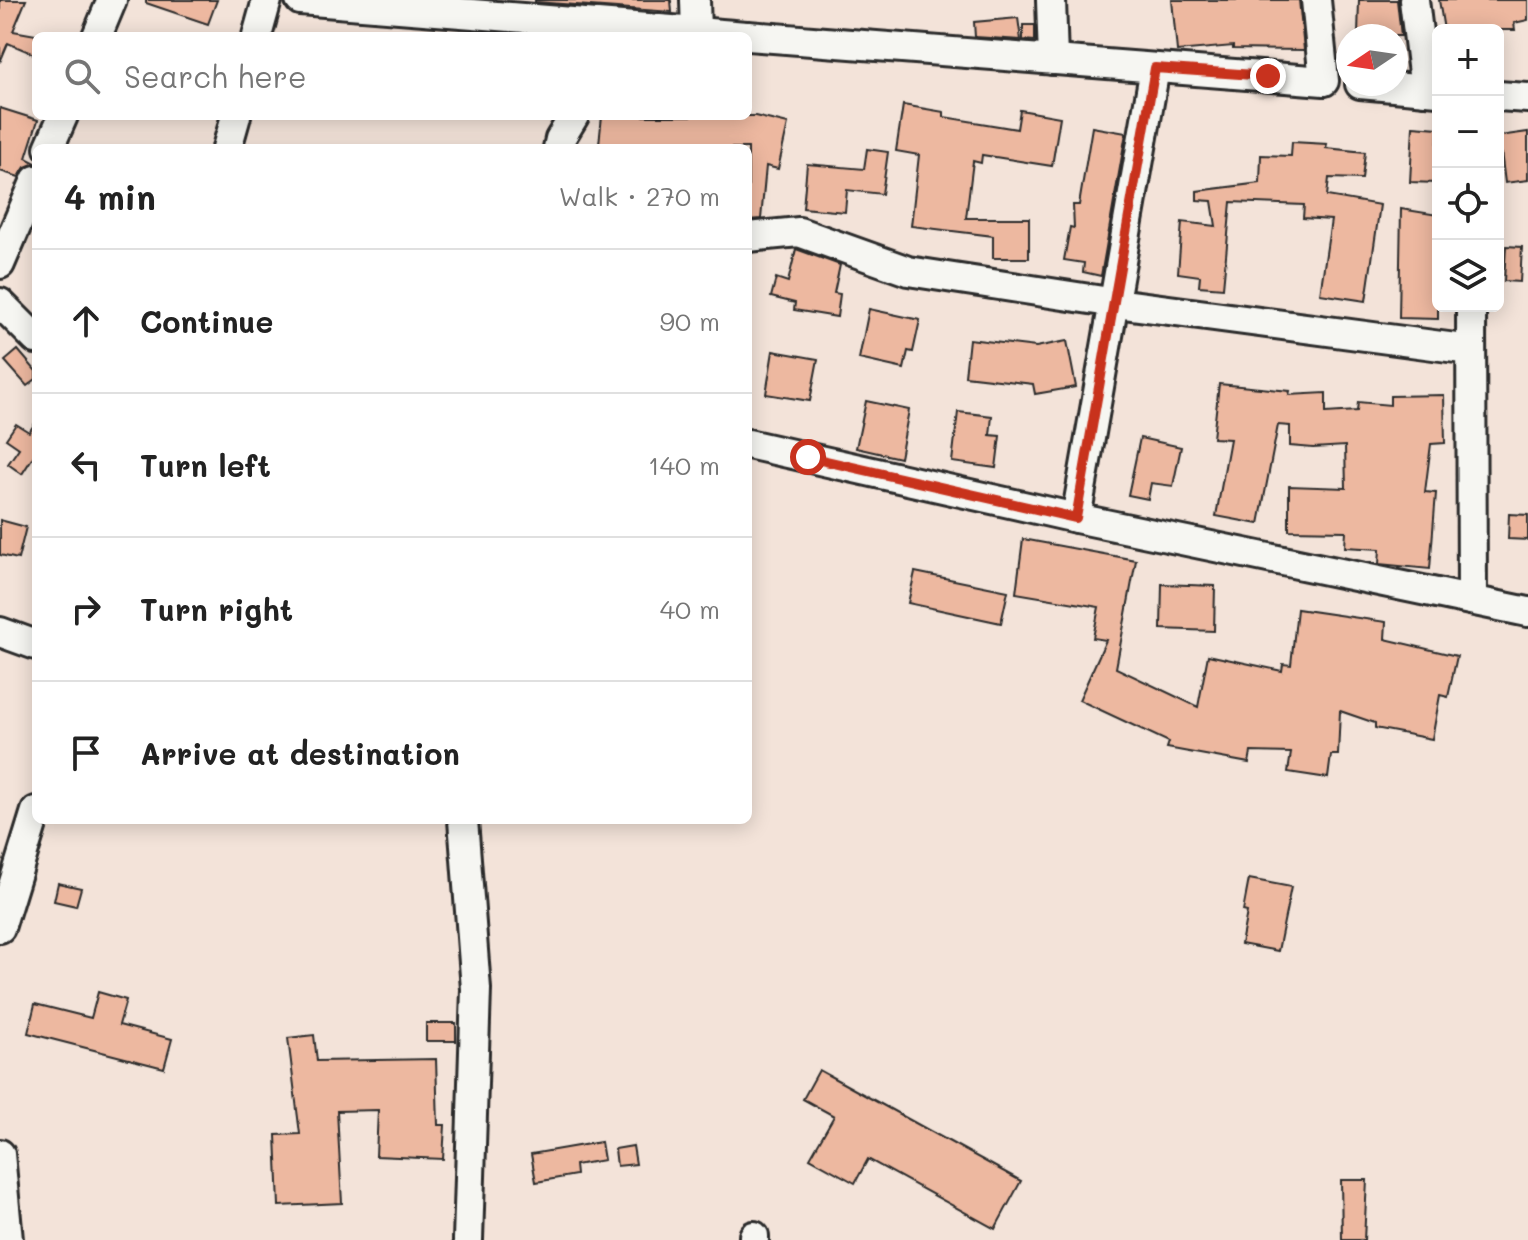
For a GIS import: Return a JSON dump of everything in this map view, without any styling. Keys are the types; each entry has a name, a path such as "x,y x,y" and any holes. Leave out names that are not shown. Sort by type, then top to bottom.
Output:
{"street":[{"path":"99,32 112,0"},
{"path":"258,32 267,0"},
{"path":"300,0 474,6 583,29 696,32 695,0"},
{"path":"1051,0 1053,60"},
{"path":"752,36 1336,82 1316,0"},
{"path":"1408,88 1431,90 1414,0"},
{"path":"1076,518 1155,68"},
{"path":"1504,96 1528,98"},
{"path":"51,144 61,120"},
{"path":"228,144 235,120"},
{"path":"559,144 572,120"},
{"path":"0,264 32,189"},
{"path":"752,237 799,232 908,271 1116,303 1471,350"},
{"path":"0,303 32,335"},
{"path":"1471,312 1472,600"},
{"path":"752,445 1076,518 1528,612"},
{"path":"0,632 32,644"},
{"path":"0,928 32,824"},
{"path":"463,824 476,989 468,1240"},
{"path":"0,1154 8,1240"}],"building":[{"path":"0,0 26,0 13,31 32,34 32,53 8,43 0,62"},
{"path":"146,0 217,0 208,24 146,3"},
{"path":"671,0 672,12 535,2"},
{"path":"1172,0 1299,0 1304,50 1233,49 1233,46 1177,51"},
{"path":"1359,0 1397,0 1400,24 1358,24"},
{"path":"1439,0 1528,0 1528,20 1514,23 1515,30 1504,30 1504,24 1443,24"},
{"path":"1018,18 1021,40 975,37 974,22"},
{"path":"1023,25 1035,25 1035,41 1023,40"},
{"path":"903,105 944,112 944,117 1017,129 1020,110 1060,117 1052,166 982,155 981,163 973,161 966,218 1029,218 1029,258 993,258 993,236 911,226 919,155 896,151"},
{"path":"0,108 38,120 26,158 32,164 25,167 19,177 0,171"},
{"path":"755,116 788,124 778,169 766,166 761,219 752,220 752,144 599,144 602,120 752,120"},
{"path":"1413,126 1432,128 1432,183 1410,182"},
{"path":"1092,127 1126,133 1101,276 1083,272 1084,263 1064,260 1070,227 1074,228 1073,205 1079,205"},
{"path":"1528,132 1528,180 1505,183 1504,135"},
{"path":"1292,142 1327,144 1326,148 1365,152 1362,179 1329,178 1327,196 1380,205 1366,301 1320,294 1331,220 1303,218 1304,205 1231,202 1223,288 1199,286 1200,276 1178,273 1182,222 1216,226 1212,201 1197,200 1197,191 1260,183 1261,155 1291,156"},
{"path":"867,149 888,152 882,194 847,190 845,212 803,208 807,164 864,169"},
{"path":"1401,209 1432,214 1432,312 1438,312 1438,319 1399,318"},
{"path":"1506,246 1522,247 1520,282 1504,281"},
{"path":"796,249 840,265 834,293 840,294 837,317 794,310 795,303 771,297 776,278 788,282"},
{"path":"869,309 920,320 913,352 908,351 904,369 859,359"},
{"path":"969,339 1036,347 1067,341 1076,387 1035,394 1033,384 965,376"},
{"path":"18,350 32,366 32,382 27,386 5,361"},
{"path":"773,351 818,359 810,401 766,394"},
{"path":"1219,384 1290,391 1289,395 1326,393 1326,413 1357,411 1358,402 1390,405 1390,396 1444,395 1445,443 1431,444 1425,492 1436,493 1430,569 1379,564 1380,549 1345,547 1346,531 1289,530 1289,486 1346,488 1345,446 1290,446 1290,426 1278,425 1259,524 1216,516 1230,439 1213,438"},
{"path":"866,401 909,410 900,458 856,448"},
{"path":"958,412 992,416 990,435 1000,436 996,468 952,462"},
{"path":"16,424 29,432 32,428 32,459 22,474 8,464 19,448 6,439"},
{"path":"1140,438 1181,447 1173,486 1151,483 1148,499 1128,495"},
{"path":"1509,514 1528,515 1528,540 1508,539"},
{"path":"0,520 26,527 18,559 0,555"},
{"path":"1023,539 1136,560 1116,668 1198,707 1208,655 1282,671 1283,664 1291,665 1297,609 1386,622 1385,639 1457,656 1448,697 1440,695 1432,739 1375,728 1375,723 1340,711 1338,755 1331,755 1328,778 1288,772 1291,753 1251,752 1249,763 1167,748 1169,742 1079,700 1106,640 1093,638 1099,607 1016,593"},
{"path":"915,572 1008,591 1001,623 908,603"},
{"path":"1162,584 1215,586 1214,631 1161,629"},
{"path":"1249,879 1291,887 1278,951 1241,944"},
{"path":"58,883 81,888 76,906 54,901"},
{"path":"98,992 126,1000 119,1025 172,1039 164,1068 28,1033 35,1004 91,1018"},
{"path":"426,1023 456,1023 456,1041 426,1041"},
{"path":"314,1035 317,1061 436,1059 438,1125 445,1125 443,1159 376,1156 378,1110 337,1111 342,1203 279,1206 276,1135 300,1134 288,1038"},
{"path":"819,1070 1021,1181 995,1229 868,1159 855,1183 810,1158 834,1116 803,1099"},
{"path":"601,1142 604,1160 575,1165 576,1175 536,1182 531,1154"},
{"path":"633,1146 636,1164 617,1166 615,1149"},
{"path":"1341,1180 1367,1180 1364,1240 1342,1240"}],"route":[{"path":"808,457 1076,518 1155,68 1268,76"}]}
